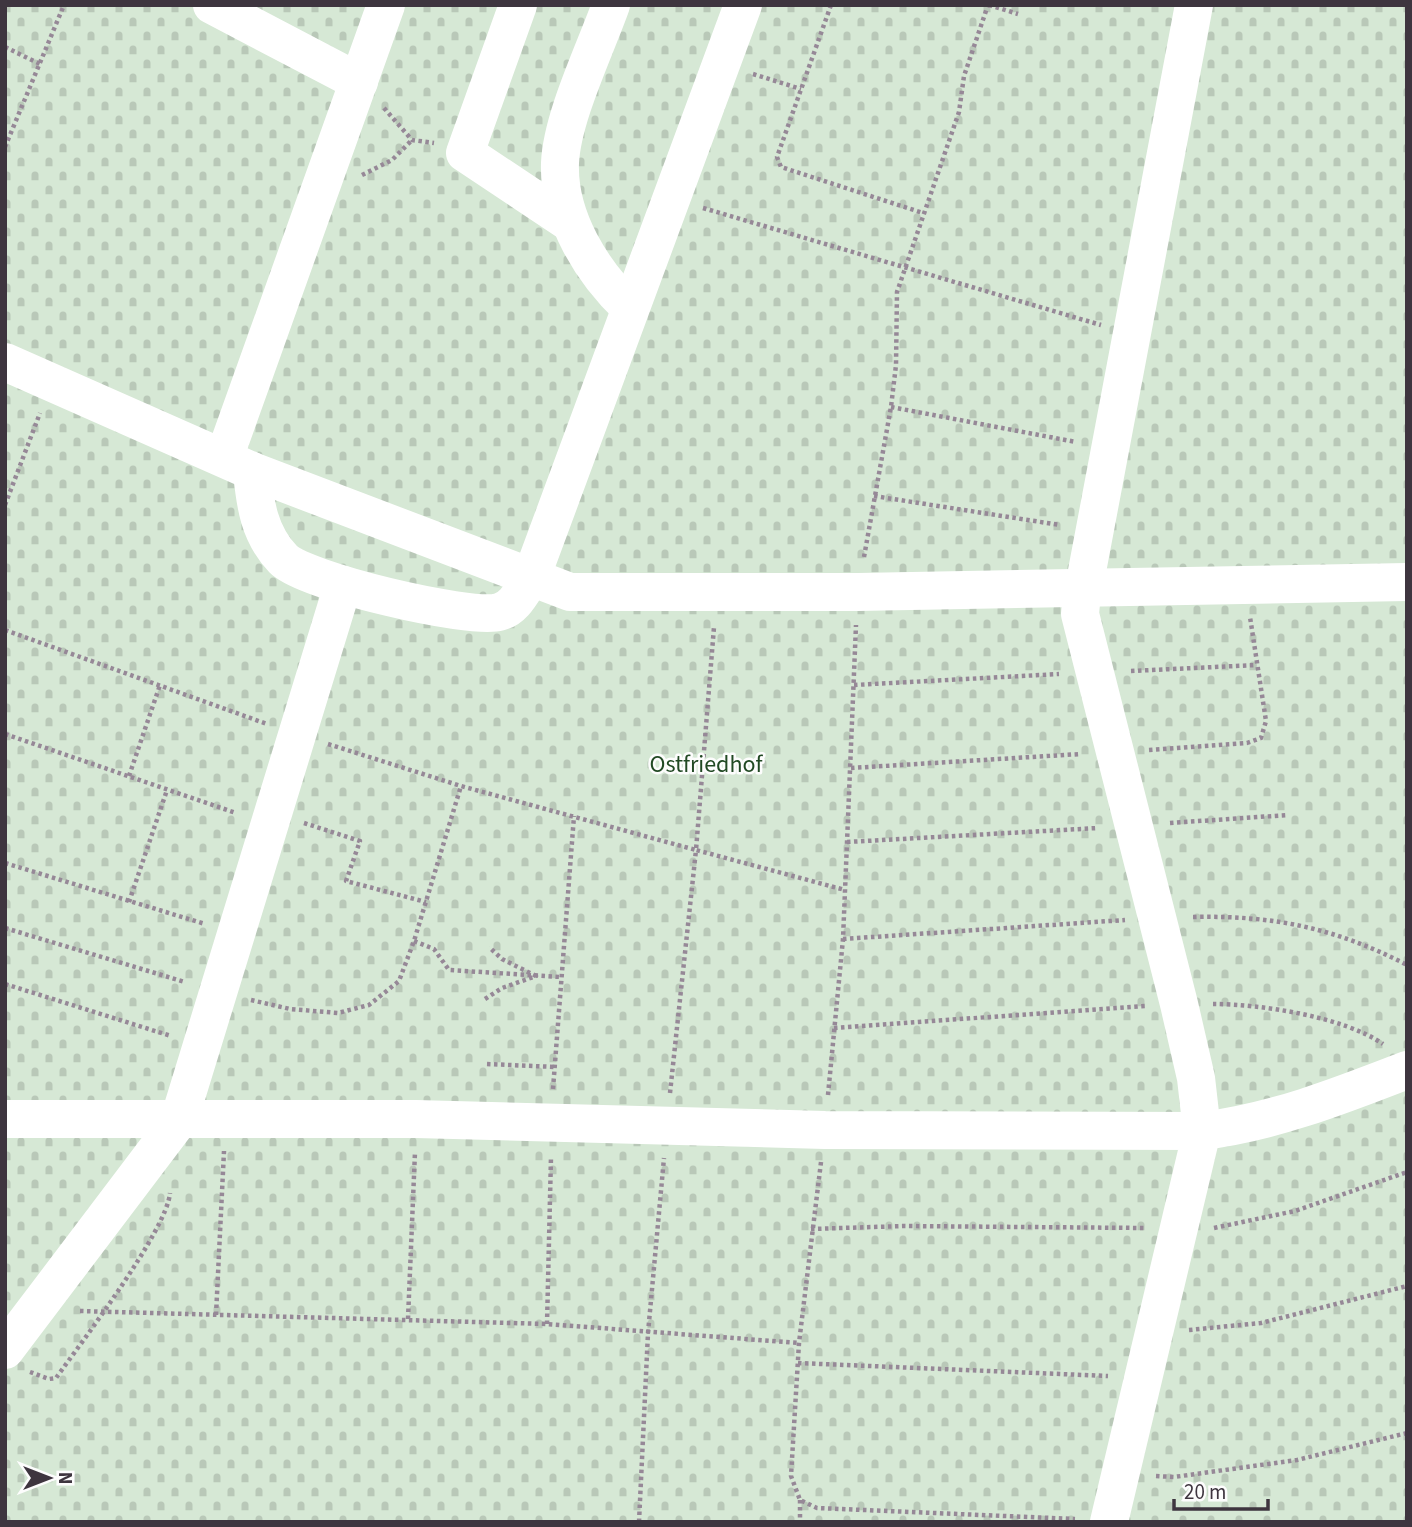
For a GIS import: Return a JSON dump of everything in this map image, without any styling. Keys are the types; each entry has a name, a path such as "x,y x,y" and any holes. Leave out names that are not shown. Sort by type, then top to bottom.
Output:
{"lane":[{"path":"212,5 359,82"},
{"path":"386,5 238,464 256,503 264,534 285,562 343,584 440,609 481,614 500,612 516,601 531,578 743,5"},
{"path":"518,5 465,153 570,223"},
{"path":"611,5 566,130 560,163 570,223 614,292 631,308"},
{"path":"1109,1521 1202,1131 1196,1078 1180,1004 1080,614 1194,5"},
{"path":"5,362 238,464 570,592 858,592 1407,582"},
{"path":"16,1360 37,1307 173,1128 238,933 343,584"},
{"path":"5,1119 173,1128 225,1120 416,1119 825,1130 1202,1131 1240,1126 1298,1111 1395,1057"}],"path":[{"path":"5,147 42,65 64,5"},
{"path":"831,5 777,157 781,167 923,213"},
{"path":"989,5 1018,13"},
{"path":"5,47 42,65"},
{"path":"722,64 801,89"},
{"path":"359,82 412,140 465,153"},
{"path":"672,198 904,270 1131,334"},
{"path":"5,505 52,383"},
{"path":"891,407 1110,449"},
{"path":"874,496 1096,531"},
{"path":"639,1522 648,1333 696,850 717,591"},
{"path":"5,630 298,735 461,786 845,890"},
{"path":"853,685 1257,665"},
{"path":"129,776 160,685"},
{"path":"5,734 167,790 360,841 346,881 426,902"},
{"path":"5,928 219,993 290,1009 338,1013 369,1005 398,981 414,941 461,786"},
{"path":"129,902 167,790"},
{"path":"847,842 1287,815"},
{"path":"547,1324 552,1122 573,816"},
{"path":"5,863 238,933"},
{"path":"842,939 1156,918 1228,916 1308,925 1365,943 1407,965"},
{"path":"414,941 434,949 449,970 561,977"},
{"path":"489,947 502,959 536,976"},
{"path":"485,999 502,988 536,976"},
{"path":"5,984 200,1046"},
{"path":"834,1028 1180,1004 1227,1004 1315,1017 1373,1037 1395,1057"},
{"path":"487,1064 555,1067"},
{"path":"408,1319 416,1119"},
{"path":"216,1315 225,1120"},
{"path":"16,1360 49,1380 56,1378 103,1313 165,1212 170,1196 173,1128"},
{"path":"800,1522 800,1500 791,1476 799,1343 825,1130"},
{"path":"811,1229 904,1226 1209,1228 1284,1214 1407,1172"},
{"path":"1156,1331 1261,1323 1407,1286"},
{"path":"37,1307 103,1313 547,1324 799,1343"},
{"path":"798,1363 1144,1377"},
{"path":"1120,1474 1174,1477 1297,1460 1407,1433"},
{"path":"800,1500 817,1508 1109,1521"}],"green space":[{"name":"Ostfriedhof","path":"5,5 1407,5 1407,1522 5,1522"}]}
